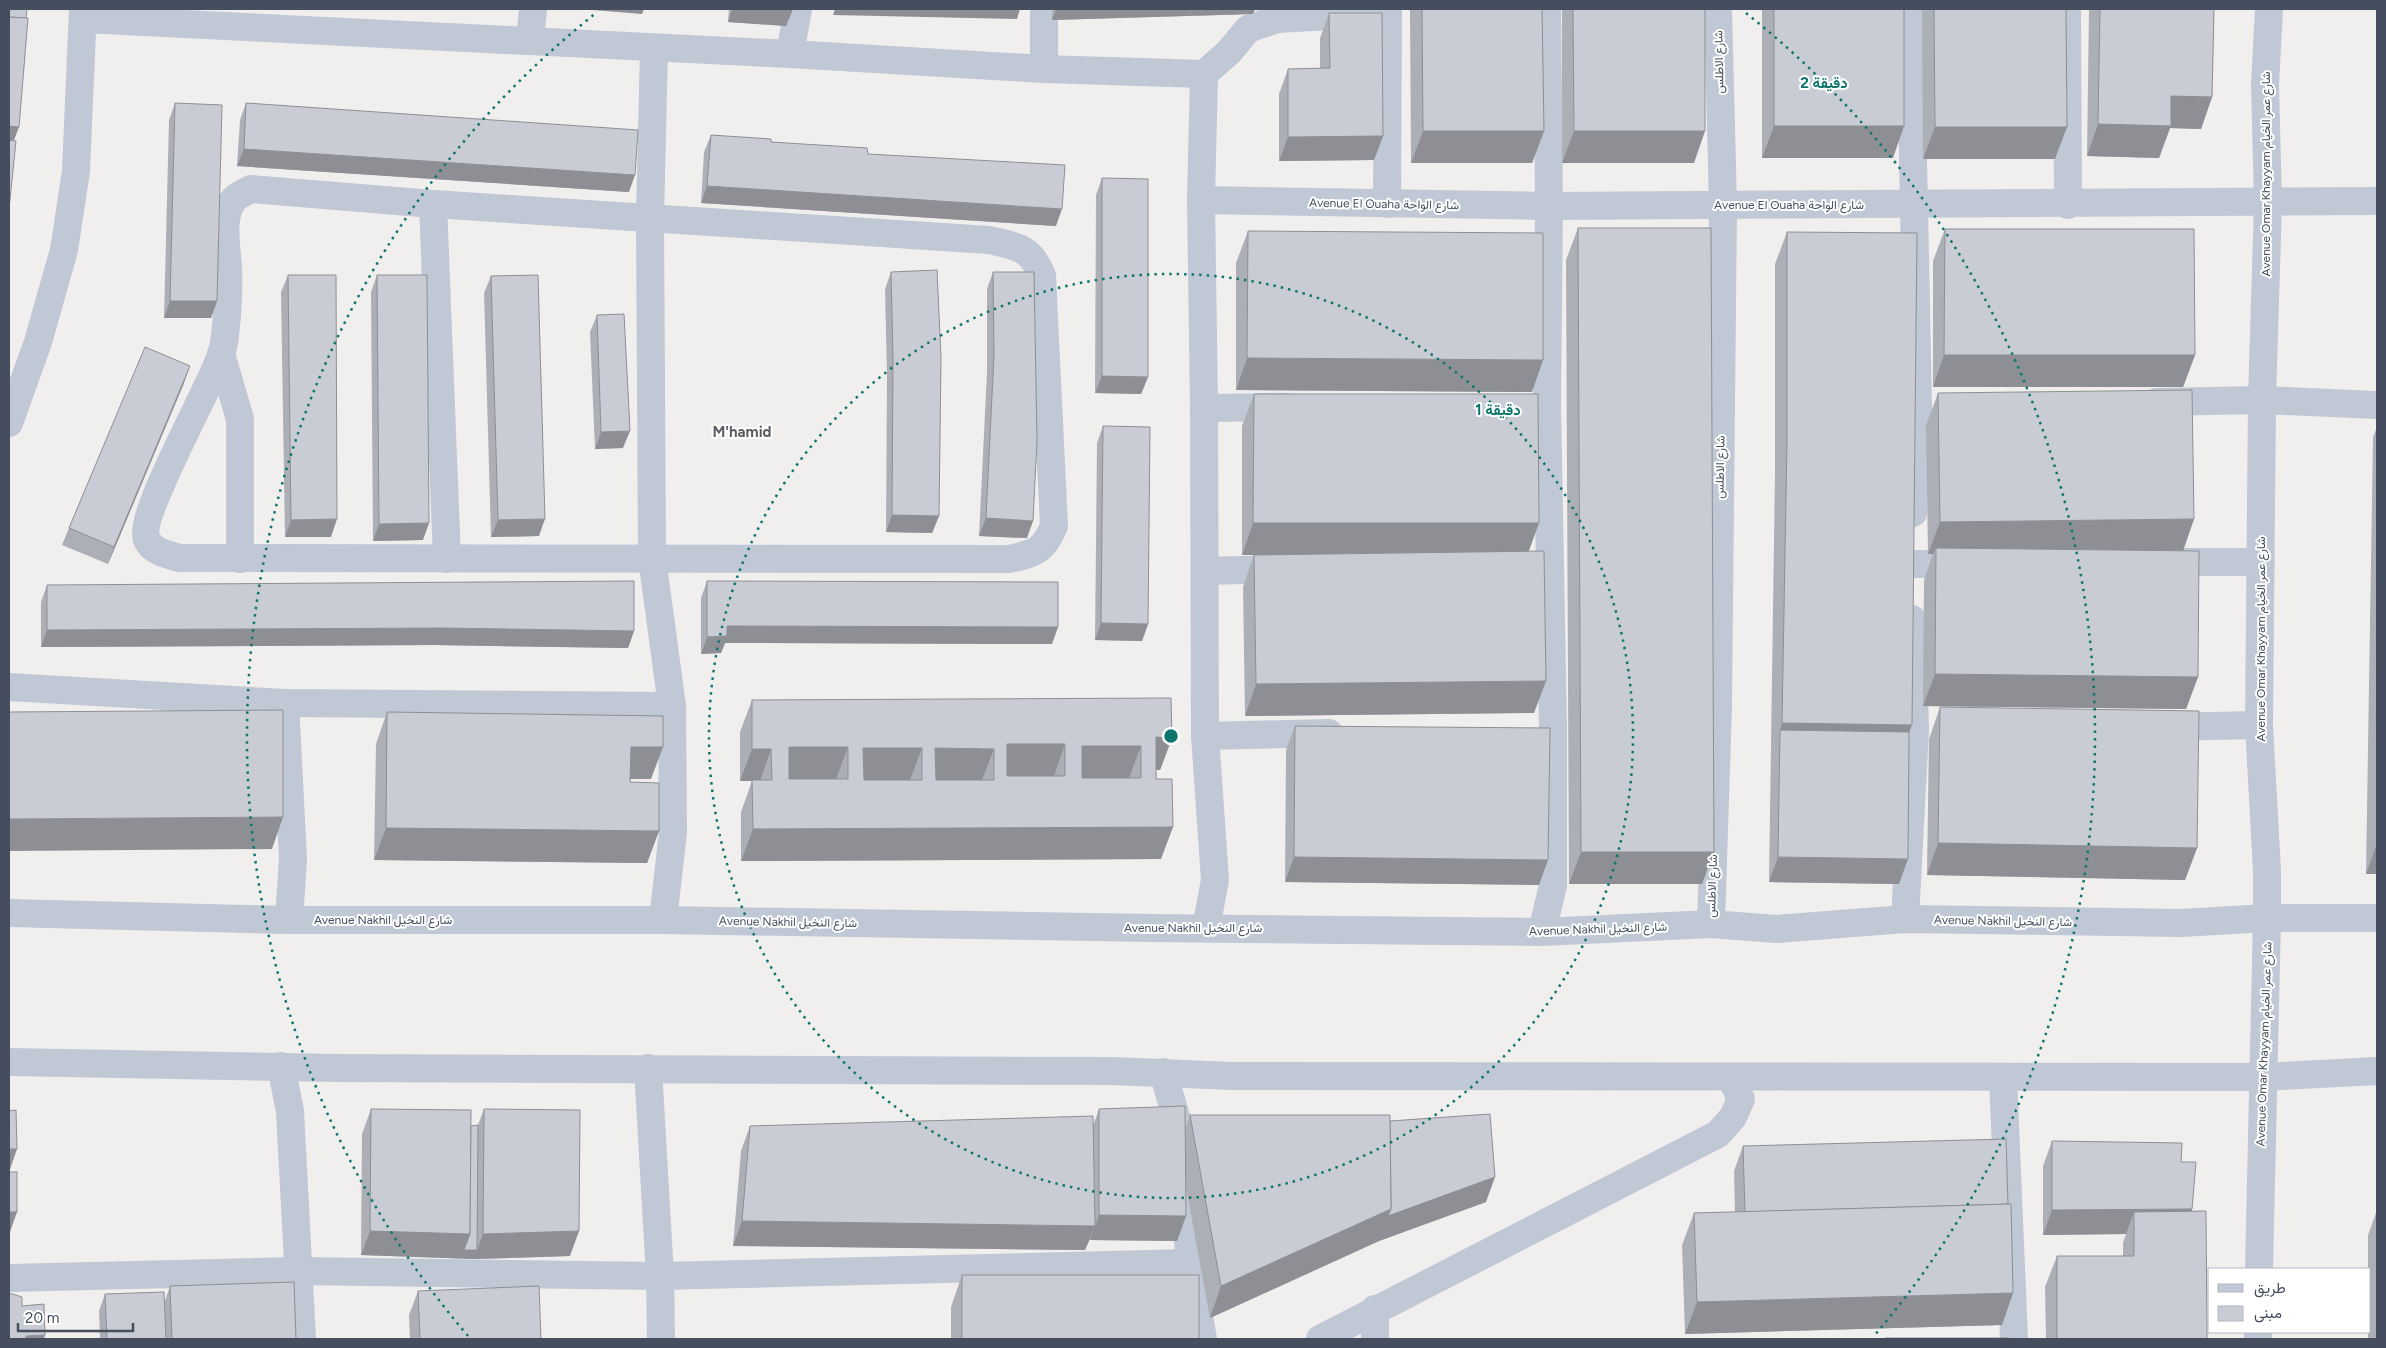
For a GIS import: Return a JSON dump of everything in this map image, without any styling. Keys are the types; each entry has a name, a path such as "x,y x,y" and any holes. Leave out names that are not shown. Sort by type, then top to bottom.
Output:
{"street":[{"path":"530,41 533,9"},
{"path":"790,54 798,9"},
{"path":"1044,9 1044,69"},
{"path":"1542,932 1553,885 1553,728 1547,405 1549,206 1547,9"},
{"name":"شارع الاطلس","path":"1711,924 1718,705 1723,206 1718,9"},
{"path":"1905,919 1915,730 1910,564 1918,406 1910,9"},
{"path":"2067,9 2068,205"},
{"name":"Avenue Omar Khayyam شارع عمر الخيام","path":"2259,1268 2267,918 2267,872 2259,725 2262,400 2268,203 2265,85 2269,9"},
{"path":"9,423 38,342 64,250 76,171 83,14 1044,69 1204,74 1229,52 1248,29 1278,14 1389,11 1387,204"},
{"path":"654,48 650,217 652,558 672,706 673,832 664,920"},
{"path":"1204,74 1201,200 1205,736 1214,880 1206,928"},
{"path":"251,190 433,204 990,240 1020,247 1036,260 1042,276 1054,526 1047,543 1031,554 1009,559 240,559 179,558 155,550 146,539 146,523 165,477 222,354 228,283 225,220 229,207 237,195 251,190"},
{"name":"Avenue El Ouaha شارع الواحة","path":"1201,200 1549,206 1913,206 2377,201"},
{"path":"433,204 447,559"},
{"path":"222,354 240,419 240,559"},
{"path":"2134,402 2262,400 2377,405"},
{"path":"1518,405 1547,405"},
{"path":"1918,406 1947,406"},
{"path":"1204,408 1312,407"},
{"path":"2134,563 2261,562"},
{"path":"1520,564 1550,563"},
{"path":"1910,564 1988,564"},
{"path":"1205,572 1313,569"},
{"path":"9,688 285,703 672,706"},
{"path":"285,703 293,858 289,920"},
{"path":"2131,727 2259,725"},
{"path":"1523,729 1553,728"},
{"path":"1915,730 1944,729"},
{"path":"1205,736 1354,732"},
{"name":"Avenue Nakhil شارع النخيل","path":"9,913 289,920 664,920 1542,932 1711,924 1776,929 1905,919 2181,923 2267,918 2377,918"},
{"path":"9,1062 281,1066 1163,1072 1242,1076 1731,1078 2174,1075 2264,1077 2377,1071"},
{"path":"281,1066 290,1111 302,1339"},
{"path":"648,1068 660,1276 661,1339"},
{"path":"1163,1072 1177,1120 1190,1263 1204,1339"},
{"path":"1984,1339 2014,1339 2003,1077"},
{"path":"1320,1339 1718,1134 1733,1117 1741,1099 1731,1078"},
{"path":"9,1278 298,1271 660,1276 1190,1263"},
{"path":"1375,1309 1375,1339"}],"building":[{"path":"9,9 27,9 26,18 9,17"},
{"path":"1422,9 1542,9 1544,131 1423,131"},
{"path":"1573,9 1705,9 1705,131 1574,131"},
{"path":"1774,9 1904,9 1904,126 1774,126"},
{"path":"1934,9 2066,9 2067,127 1935,127"},
{"path":"2100,9 2214,9 2212,97 2171,96 2171,126 2098,124"},
{"path":"1329,13 1382,13 1383,136 1288,137 1288,69 1330,68"},
{"path":"9,17 28,18 19,127 9,126"},
{"path":"175,103 222,105 217,301 170,301"},
{"path":"246,103 638,130 635,175 244,149"},
{"path":"711,135 771,139 771,142 867,148 868,154 1065,165 1062,209 707,186"},
{"path":"9,140 16,141 9,209"},
{"path":"1102,178 1148,179 1148,377 1102,376"},
{"path":"1578,228 1711,228 1714,852 1581,852"},
{"path":"1945,229 2194,229 2195,355 1944,355"},
{"path":"1248,231 1543,233 1543,360 1247,358"},
{"path":"1787,232 1917,233 1912,725 1782,723 1787,441"},
{"path":"937,270 941,358 939,516 892,515 893,359 891,272"},
{"path":"993,272 1034,272 1037,440 1033,521 986,518 994,355"},
{"path":"288,275 336,275 337,519 291,520"},
{"path":"377,275 427,275 429,523 379,524"},
{"path":"538,275 545,519 498,520 491,276"},
{"path":"624,314 630,431 601,432 597,315"},
{"path":"145,347 190,366 114,547 69,528"},
{"path":"2192,390 2194,519 1940,522 1938,393"},
{"path":"1254,394 1538,394 1539,523 1253,523"},
{"path":"1103,426 1150,427 1148,624 1101,623"},
{"path":"1936,548 2199,551 2198,677 1935,674"},
{"path":"1544,551 1546,681 1256,684 1254,555"},
{"path":"634,581 634,631 441,628 47,630 47,585"},
{"path":"707,581 1058,582 1058,627 727,626 727,636 707,637"},
{"path":"1171,698 1172,738 1156,737 1156,779 1172,779 1173,827 753,829 752,780 772,780 771,749 752,749 752,700","holes":["1007,744 1065,744 1065,776 1007,776","1082,746 1141,746 1141,778 1082,778","789,747 848,747 848,779 789,779","863,748 922,748 922,780 864,780","935,748 994,749 994,780 936,780"]},
{"path":"1940,707 2199,711 2197,848 1938,843"},
{"path":"283,710 283,817 9,819 9,712"},
{"path":"387,712 663,716 663,747 631,747 630,782 659,783 659,831 386,828"},
{"path":"1295,726 1550,728 1548,860 1294,857"},
{"path":"1780,730 1909,732 1908,859 1778,857"},
{"path":"1185,1106 1186,1216 1099,1215 1099,1109"},
{"path":"371,1109 471,1110 470,1234 370,1231"},
{"path":"484,1109 580,1110 579,1231 483,1234"},
{"path":"16,1110 17,1149 9,1149 9,1111"},
{"path":"1490,1114 1495,1177 1388,1216 1391,1209 1390,1121"},
{"path":"1190,1115 1390,1115 1391,1209 1221,1286"},
{"path":"1093,1116 1095,1226 742,1221 750,1126"},
{"path":"478,1125 477,1250 464,1250 470,1234 471,1126"},
{"path":"2006,1139 2008,1204 1745,1212 1743,1146"},
{"path":"2052,1141 2182,1143 2181,1162 2196,1162 2192,1209 2052,1210"},
{"path":"9,1172 17,1172 17,1212 9,1212"},
{"path":"2011,1204 2013,1293 1697,1302 1694,1213"},
{"path":"2206,1211 2207,1339 2057,1339 2057,1256 2134,1256 2134,1212"},
{"path":"962,1275 1199,1275 1199,1339 962,1339"},
{"path":"294,1282 296,1339 172,1339 170,1286"},
{"path":"539,1286 541,1339 420,1339 418,1291"},
{"path":"164,1292 166,1339 107,1339 105,1294"},
{"path":"9,1293 22,1297 22,1306 44,1304 45,1335 26,1336 26,1339 9,1339"},
{"path":"2009,1338 2010,1339 1885,1339"}],"district":[{"name":"M'hamid","path":"742,432"}]}
